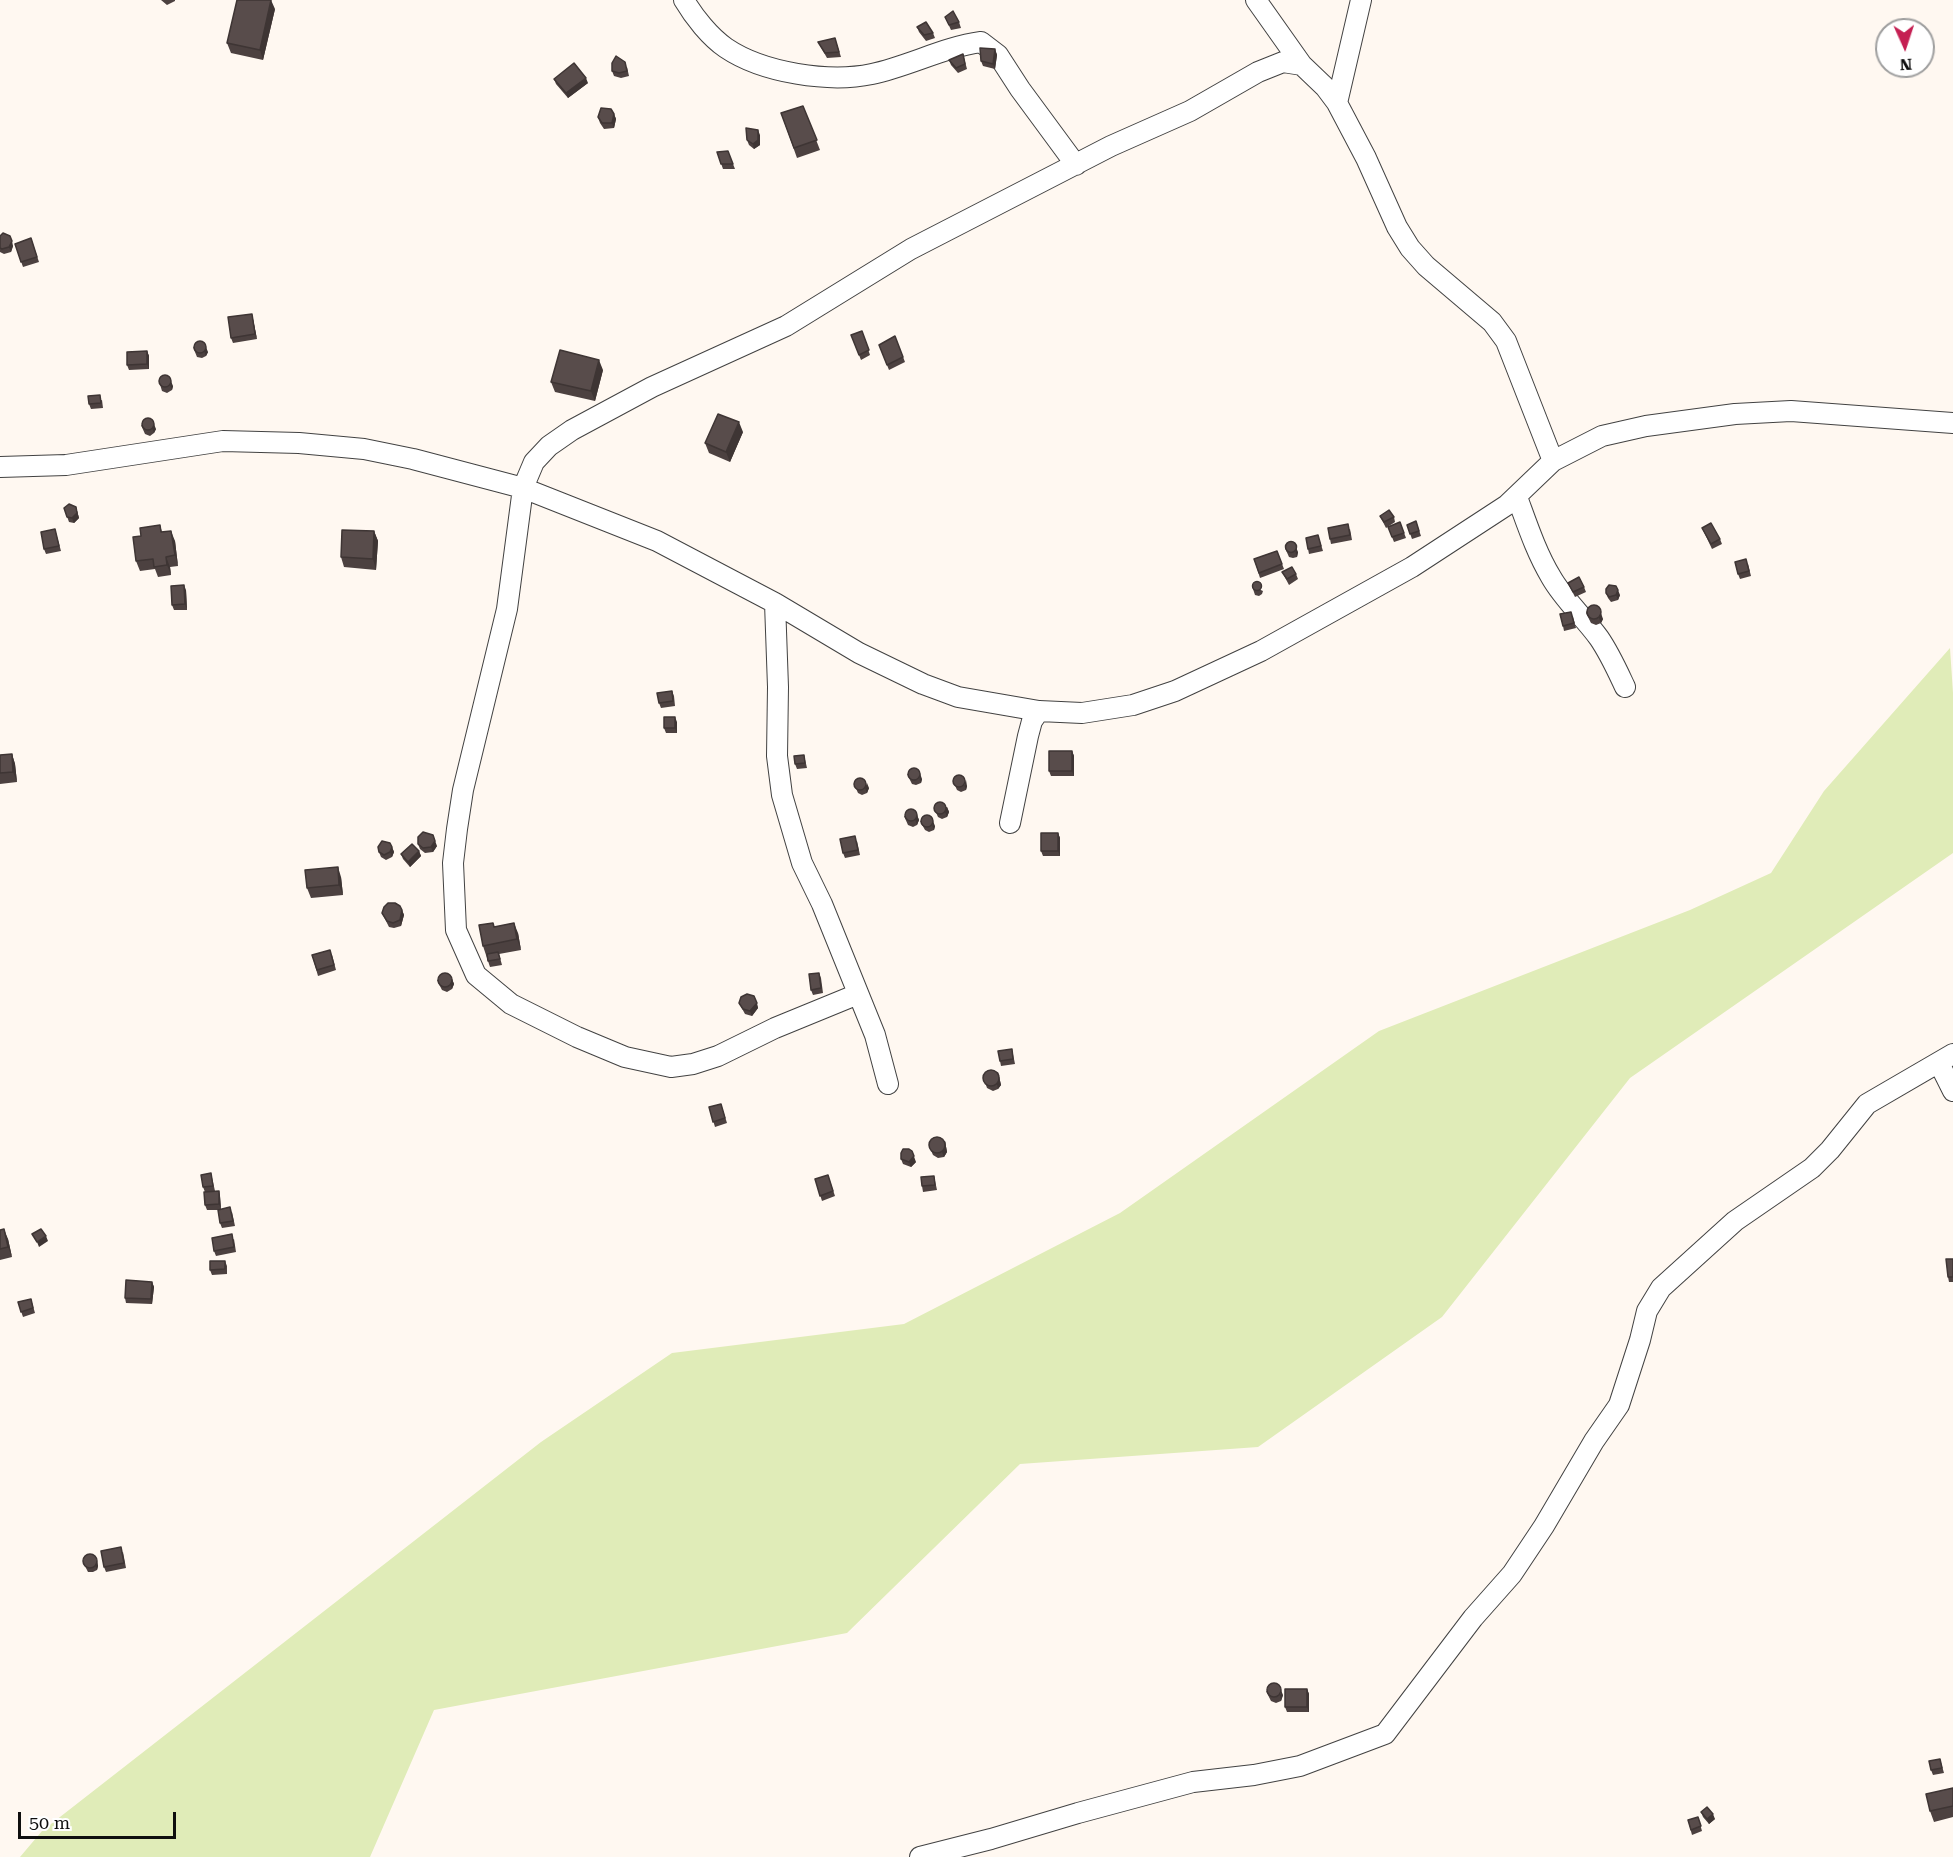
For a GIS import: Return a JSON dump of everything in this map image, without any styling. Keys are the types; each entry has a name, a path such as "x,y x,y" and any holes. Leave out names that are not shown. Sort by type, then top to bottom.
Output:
{"street":[{"path":"684,0 701,24 723,47 762,65 796,73 851,78 981,42 998,55 1076,165"},
{"path":"1256,0 1302,66 1325,87 1337,103 1410,248 1426,266 1492,322 1506,341 1553,461"},
{"path":"1337,103 1361,0"},
{"path":"858,994 775,1028 718,1056 693,1064 670,1067 626,1057 577,1037 512,1004 476,975 456,930 453,863 463,790 507,609 523,488 534,462 549,446 572,430 652,387 786,326 911,249 1111,146 1190,111 1258,72 1282,62 1302,66"},
{"path":"0,467 66,465 223,441 364,449 413,459 523,488 657,541 775,603 859,654 958,698 1039,711 1082,713 1133,705 1175,691 1261,651 1341,608 1481,524 1517,497 1553,461 1602,436 1646,426 1735,414 1791,411 1953,423"},
{"path":"1517,497 1530,534 1551,577 1612,657 1625,687"},
{"path":"775,603 778,687 777,756 782,795 802,863 822,904 875,1035 888,1083"},
{"path":"1011,823 1028,736 1032,721 1039,711"},
{"path":"920,1857 1193,1782 1254,1775 1300,1766 1385,1734 1473,1618 1512,1574 1544,1526 1594,1441 1619,1405 1647,1311 1661,1288 1735,1221 1812,1168 1830,1150 1867,1104 1946,1059 1953,1091"}],"green space":[{"path":"1950,648 1953,693 1953,853 1630,1078 1442,1317 1258,1447 1020,1464 847,1633 434,1710 370,1857 20,1857 42,1831 541,1442 672,1353 904,1324 1120,1213 1379,1031 1690,910 1771,873 1824,791"}],"building":[{"path":"237,0 271,0 260,50 227,43"},
{"path":"953,11 959,22 949,25 945,17"},
{"path":"926,22 933,33 924,35 917,27"},
{"path":"835,38 839,52 825,53 818,42"},
{"path":"980,48 995,49 993,64 981,61"},
{"path":"963,54 965,64 956,68 949,60"},
{"path":"616,56 625,62 627,71 619,73 612,71 612,63"},
{"path":"574,63 586,78 566,93 554,79"},
{"path":"803,106 817,140 794,148 781,113"},
{"path":"601,108 611,109 614,114 612,123 602,123 598,117"},
{"path":"746,128 758,130 758,140 753,144 747,140"},
{"path":"728,151 733,164 721,164 717,152"},
{"path":"3,233 10,236 12,241 9,247 2,249 0,248 0,236"},
{"path":"31,238 37,257 21,262 15,244"},
{"path":"252,314 255,334 231,338 228,317"},
{"path":"862,331 869,350 859,355 851,335"},
{"path":"895,336 903,357 887,365 879,345"},
{"path":"202,341 206,347 202,353 198,353 194,345"},
{"path":"560,350 599,360 591,391 551,382"},
{"path":"147,351 147,364 127,365 127,352"},
{"path":"167,375 171,381 167,387 163,387 159,379"},
{"path":"100,395 101,403 89,404 88,396"},
{"path":"718,414 739,422 726,452 705,443"},
{"path":"150,418 154,424 150,430 146,430 142,422"},
{"path":"69,504 76,507 77,513 72,518 67,517 64,508"},
{"path":"1389,510 1394,517 1384,522 1380,516"},
{"path":"1416,521 1419,531 1410,534 1407,525"},
{"path":"1400,522 1404,533 1392,537 1388,527"},
{"path":"1711,523 1720,539 1711,544 1702,528"},
{"path":"1348,524 1350,535 1330,539 1328,528"},
{"path":"160,525 161,532 171,531 175,555 166,557 167,565 154,567 153,559 136,561 133,537 141,536 140,528"},
{"path":"55,529 59,546 44,549 41,532"},
{"path":"342,530 374,531 373,559 341,557"},
{"path":"1318,535 1321,546 1308,549 1306,538"},
{"path":"1291,541 1297,547 1291,553 1285,547"},
{"path":"1277,551 1282,564 1259,573 1254,559"},
{"path":"1746,559 1749,571 1738,574 1735,562"},
{"path":"1292,567 1296,574 1287,579 1282,572"},
{"path":"1579,577 1584,587 1573,592 1568,583"},
{"path":"1257,581 1262,586 1257,591 1252,586"},
{"path":"184,585 185,604 172,605 171,586"},
{"path":"1609,585 1616,586 1618,590 1616,595 1609,597 1606,593"},
{"path":"1591,605 1597,605 1601,612 1597,619 1591,619 1587,615 1587,609"},
{"path":"1571,612 1574,623 1563,626 1560,614"},
{"path":"672,691 673,701 659,703 657,693"},
{"path":"664,717 675,717 675,728 664,728"},
{"path":"1049,751 1072,751 1072,771 1049,771"},
{"path":"12,754 13,772 0,773 0,755"},
{"path":"804,755 805,763 795,764 794,756"},
{"path":"916,768 920,774 916,780 912,780 908,772"},
{"path":"961,775 965,781 961,787 957,787 953,779"},
{"path":"862,778 866,784 862,790 858,790 854,782"},
{"path":"942,802 946,808 942,814 938,814 934,806"},
{"path":"913,809 917,815 913,821 909,821 905,813"},
{"path":"929,815 933,821 929,827 925,827 921,819"},
{"path":"423,832 433,835 435,841 431,847 423,848 418,844 418,837"},
{"path":"1041,833 1058,833 1058,851 1041,851"},
{"path":"855,836 858,850 843,853 840,839"},
{"path":"382,841 390,843 392,847 390,852 384,855 379,852 378,847"},
{"path":"412,844 419,851 408,862 401,854"},
{"path":"338,867 339,885 307,888 305,870"},
{"path":"388,903 400,906 402,910 400,920 393,923 387,921 382,913"},
{"path":"493,923 494,927 514,923 517,939 483,946 479,925"},
{"path":"330,950 334,965 317,970 312,955"},
{"path":"498,952 500,959 488,961 487,954"},
{"path":"445,973 450,975 452,980 450,985 445,987 440,985 438,980 440,975"},
{"path":"819,973 821,988 811,990 809,974"},
{"path":"747,994 754,996 757,1003 750,1011 743,1009 739,1003 741,997"},
{"path":"1012,1049 1013,1059 1000,1061 998,1051"},
{"path":"988,1070 994,1070 999,1078 997,1084 988,1086 983,1081 983,1075"},
{"path":"721,1104 725,1118 713,1122 709,1107"},
{"path":"937,1137 945,1145 937,1153 929,1145"},
{"path":"903,1149 912,1151 914,1156 909,1162 901,1159"},
{"path":"211,1173 213,1186 203,1187 201,1175"},
{"path":"828,1175 833,1191 820,1196 815,1179"},
{"path":"934,1176 935,1185 922,1186 921,1177"},
{"path":"219,1191 219,1204 205,1205 204,1192"},
{"path":"230,1207 233,1221 220,1223 218,1210"},
{"path":"4,1229 8,1247 0,1249 0,1230"},
{"path":"41,1229 46,1236 37,1242 32,1234"},
{"path":"232,1234 234,1247 214,1251 212,1238"},
{"path":"1946,1259 1953,1259 1953,1277 1948,1277"},
{"path":"210,1261 225,1261 225,1269 210,1270"},
{"path":"126,1280 152,1282 151,1299 125,1298"},
{"path":"31,1299 33,1308 21,1312 18,1302"},
{"path":"121,1547 124,1563 104,1567 101,1551"},
{"path":"90,1554 95,1556 97,1561 95,1566 90,1568 85,1566 83,1561 85,1556"},
{"path":"1271,1683 1277,1683 1281,1690 1277,1697 1271,1697 1267,1693 1267,1687"},
{"path":"1285,1689 1307,1689 1307,1707 1285,1707"},
{"path":"1940,1759 1942,1768 1931,1770 1929,1761"},
{"path":"1953,1788 1953,1806 1930,1811 1926,1794"},
{"path":"1707,1807 1713,1814 1707,1819 1701,1812"},
{"path":"1698,1817 1701,1826 1691,1830 1688,1820"}]}
